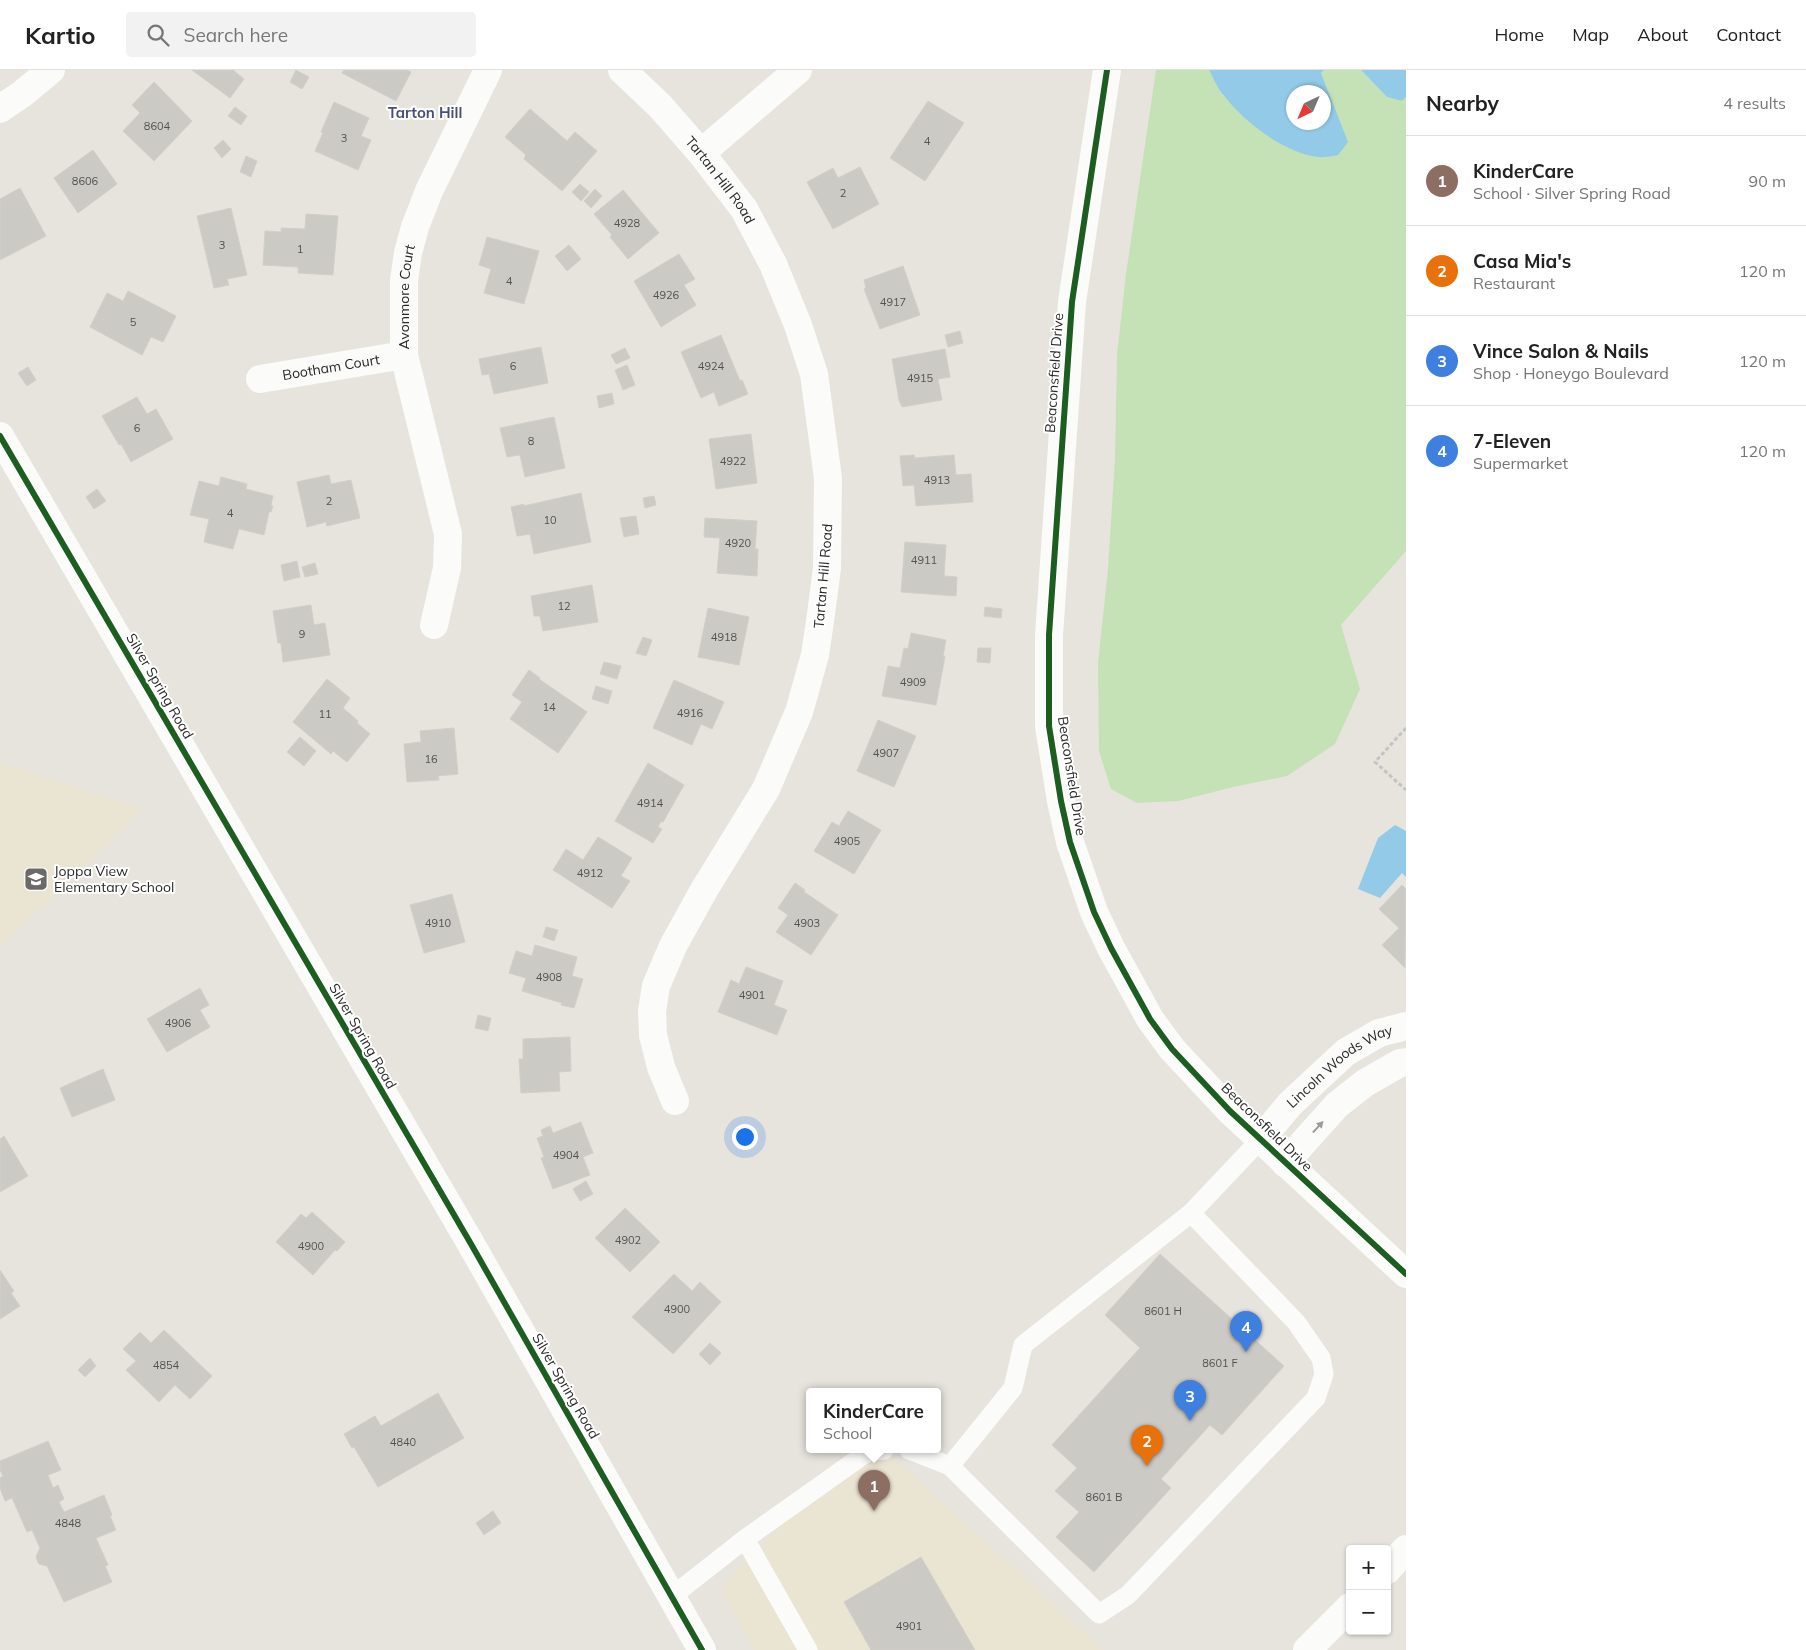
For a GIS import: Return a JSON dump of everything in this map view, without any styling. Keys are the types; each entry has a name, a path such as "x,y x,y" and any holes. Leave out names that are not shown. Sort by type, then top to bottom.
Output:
{"street":[{"path":"0,108 22,94 51,70"},
{"name":"Avonmore Court","path":"434,625 447,568 448,534 404,354 404,280 408,253 415,227 429,191 488,70"},
{"name":"Tartan Hill Road","path":"622,70 660,106 702,153 744,209 773,264 798,325 814,374 828,478 827,568 822,614 815,655 798,712 766,789 704,890 673,946 656,986 652,1011 653,1035 661,1067 675,1101"},
{"path":"702,153 798,70"},
{"name":"Beaconsfield Drive","path":"1107,70 1072,302 1049,635 1049,726 1066,826 1080,876 1094,912 1129,983 1150,1019 1172,1049 1260,1140 1406,1274"},
{"name":"Bootham Court","path":"260,379 404,354"},
{"name":"Silver Spring Road","path":"0,436 466,1236 702,1650"},
{"name":"Lincoln Woods Way","path":"1260,1140 1290,1104 1346,1052 1378,1033 1406,1026"},
{"name":"Lincoln Woods Way","path":"1285,1162 1337,1105 1366,1083 1400,1063 1406,1062"},
{"path":"1391,1566 1406,1549"},
{"path":"1307,1650 1346,1611"}],"lane":[{"path":"950,1466 1012,1388 1022,1344 1192,1213 1260,1140"},
{"path":"918,1453 950,1466 1099,1614 1128,1595 1316,1398 1324,1374 1321,1358 1296,1322 1192,1213"},
{"path":"671,1597 745,1539 866,1453"},
{"path":"745,1539 808,1650"}],"path":[{"path":"1406,728 1375,762 1406,790"}],"shaded area":[{"name":"Joppa View Elementary School","path":"0,763 143,809 0,948"},
{"path":"850,1453 889,1453 1103,1650 754,1650 720,1589"}],"green space":[{"path":"1156,70 1209,70 1223,96 1319,158 1323,130 1331,130 1331,85 1326,85 1321,73 1324,70 1361,70 1387,97 1402,101 1406,97 1406,551 1341,625 1360,689 1335,744 1287,776 1178,801 1137,803 1111,789 1099,751 1098,663 1108,569 1115,458 1117,355 1126,274"}],"water":[{"path":"1209,70 1324,70 1321,73 1326,85 1286,85 1286,130 1331,130 1331,99 1348,142 1338,155 1328,157 1318,157 1292,150 1267,135 1244,117 1218,88"},
{"path":"1361,70 1406,70 1406,97 1402,101 1387,97"},
{"path":"1395,825 1406,831 1406,877 1402,873 1380,898 1358,889 1378,838"}],"building":[{"path":"192,70 233,70 244,79 230,98"},
{"path":"296,70 309,77 302,89 290,82"},
{"path":"344,70 407,70 411,72 396,101 342,73"},
{"path":"154,82 192,121 154,161 123,131 140,113 132,105"},
{"path":"928,101 964,123 925,181 890,158"},
{"path":"334,102 369,118 361,136 371,140 358,170 315,151"},
{"path":"235,107 247,116 241,125 228,116"},
{"path":"530,109 567,141 575,132 597,151 562,191 524,159 526,155 505,137"},
{"path":"223,140 231,149 222,158 214,148"},
{"path":"93,150 117,184 78,213 54,178"},
{"path":"246,156 257,161 251,177 240,172"},
{"path":"860,167 879,204 833,229 807,182 833,168 838,178"},
{"path":"580,184 589,192 581,201 572,192"},
{"path":"20,188 46,236 0,260 0,199"},
{"path":"595,189 602,196 591,208 584,201"},
{"path":"623,190 659,233 628,259 610,237 612,235 594,214"},
{"path":"231,208 247,275 227,279 229,285 214,288 197,216"},
{"path":"306,214 338,216 333,275 298,273 298,267 263,265 265,231 281,232 281,228 305,229"},
{"path":"487,237 539,251 524,304 484,293 491,269 479,265"},
{"path":"569,245 581,259 567,271 555,256"},
{"path":"679,254 695,279 684,285 696,305 661,327 634,281"},
{"path":"903,266 920,315 880,329 864,289 866,288 864,280"},
{"path":"128,291 176,316 163,342 151,337 142,355 90,327 107,293 123,301"},
{"path":"960,331 963,343 948,347 945,335"},
{"path":"721,335 740,381 742,380 748,394 719,406 714,392 701,398 681,352"},
{"path":"541,347 548,383 494,394 489,374 482,375 479,359"},
{"path":"625,348 630,358 616,364 611,355"},
{"path":"945,349 950,377 938,379 942,400 902,407 899,400 892,359"},
{"path":"627,365 635,385 623,390 615,370"},
{"path":"28,367 36,380 27,386 18,373"},
{"path":"612,393 614,404 599,408 597,396"},
{"path":"137,397 147,414 156,409 173,439 131,462 102,416"},
{"path":"554,417 565,468 525,477 520,455 507,457 500,428"},
{"path":"751,434 757,483 716,489 709,439"},
{"path":"914,455 915,458 954,455 956,475 971,474 973,502 916,506 914,485 903,486 900,456"},
{"path":"329,475 331,484 351,480 360,518 327,526 326,522 307,527 297,482"},
{"path":"221,477 247,484 246,489 273,496 271,505 273,506 271,512 269,512 264,535 239,529 233,549 204,542 209,519 190,515 199,481 219,486"},
{"path":"97,489 106,501 94,509 86,497"},
{"path":"581,493 591,542 534,554 530,534 517,536 511,507 524,504 524,506"},
{"path":"654,496 656,505 645,508 643,498"},
{"path":"636,516 639,534 624,537 620,518"},
{"path":"705,518 757,521 755,549 758,549 757,576 717,573 720,538 704,537"},
{"path":"905,542 946,545 944,576 957,577 956,596 901,592"},
{"path":"297,561 300,577 284,581 281,565"},
{"path":"315,563 318,574 305,577 302,567"},
{"path":"592,585 598,622 543,631 540,616 534,616 531,596"},
{"path":"311,605 314,625 325,623 330,655 283,662 281,643 278,643 273,611"},
{"path":"985,607 1002,609 1001,618 984,616"},
{"path":"708,608 749,617 739,665 698,657"},
{"path":"911,633 946,640 936,705 882,696 888,666 900,668 904,648 908,649"},
{"path":"643,637 652,640 646,656 636,653"},
{"path":"978,648 991,648 990,663 977,662"},
{"path":"604,662 621,666 617,679 600,674"},
{"path":"529,670 587,712 558,753 510,719 522,702 512,695"},
{"path":"327,679 350,698 343,708 370,734 347,762 333,751 331,754 293,722"},
{"path":"674,680 724,702 712,729 701,724 692,745 653,728"},
{"path":"596,686 612,691 608,704 592,699"},
{"path":"878,720 916,736 894,787 857,771"},
{"path":"454,728 458,774 438,776 439,780 407,782 404,744 421,742 420,731"},
{"path":"300,737 316,751 304,766 287,752"},
{"path":"648,763 684,785 663,822 661,821 658,827 662,829 653,843 615,821"},
{"path":"848,811 881,830 854,874 814,851 832,822 839,826"},
{"path":"598,837 632,858 621,876 630,881 612,908 553,870 566,849 583,860"},
{"path":"795,883 805,890 804,892 838,915 811,955 776,932 788,915 778,908"},
{"path":"1402,885 1406,889 1405,968 1382,945 1399,928 1379,909"},
{"path":"452,894 465,942 424,953 410,905"},
{"path":"546,927 558,930 554,941 543,937"},
{"path":"535,945 577,957 572,976 583,979 574,1008 522,991 526,978 509,973 516,951 532,956"},
{"path":"746,967 783,981 774,1005 787,1010 777,1035 718,1012 731,980 739,984"},
{"path":"200,988 209,1005 200,1010 210,1027 167,1052 147,1019"},
{"path":"478,1015 491,1018 488,1031 475,1028"},
{"path":"570,1037 571,1071 559,1072 560,1091 521,1093 519,1059 523,1059 523,1039"},
{"path":"103,1069 115,1100 72,1117 60,1088"},
{"path":"581,1122 593,1153 583,1157 590,1175 553,1189 541,1158 544,1157 537,1138 543,1136 541,1130 550,1126 553,1133"},
{"path":"4,1136 28,1176 0,1192 0,1139"},
{"path":"586,1181 593,1194 580,1201 573,1189"},
{"path":"625,1208 660,1242 630,1272 595,1238"},
{"path":"312,1212 345,1242 337,1251 335,1250 313,1275 276,1242 301,1214 306,1218"},
{"path":"1160,1254 1284,1366 1222,1435 1210,1425 1161,1479 1171,1488 1094,1572 1056,1537 1079,1512 1055,1491 1077,1468 1052,1445 1140,1348 1105,1315"},
{"path":"0,1270 14,1291 11,1293 20,1306 0,1319"},
{"path":"674,1274 692,1291 700,1282 721,1302 673,1354 632,1317"},
{"path":"164,1330 212,1376 190,1399 175,1385 159,1402 126,1370 136,1361 123,1349 140,1332 151,1343"},
{"path":"710,1343 721,1353 710,1365 699,1354"},
{"path":"90,1358 96,1366 85,1377 78,1370"},
{"path":"438,1393 464,1438 378,1487 344,1434 375,1416 381,1426"},
{"path":"48,1441 61,1470 48,1475 53,1488 58,1485 64,1499 59,1502 64,1512 104,1495 116,1530 96,1538 108,1565 105,1566 112,1582 64,1602 47,1566 39,1564 36,1557 40,1548 32,1530 27,1532 12,1498 5,1501 0,1488 0,1478 3,1476 0,1470 0,1461"},
{"path":"493,1511 501,1523 484,1535 476,1523"},
{"path":"921,1557 975,1650 871,1650 844,1602"}],"cycle path":[{"path":"1107,70 1072,302 1049,635 1049,726 1061,801 1070,842 1094,912 1111,948 1150,1019 1172,1049 1230,1111 1406,1274"},
{"path":"0,436 471,1244 702,1650"}],"place":[{"name":"Joppa View Elementary School","path":"36,879"},
{"name":"7-Eleven","path":"1246,1352"},
{"name":"Vince Salon & Nails","path":"1190,1421"},
{"name":"Casa Mia's","path":"1147,1466"},
{"name":"KinderCare","path":"874,1511"}],"district":[{"name":"Tarton Hill","path":"425,112"}]}
